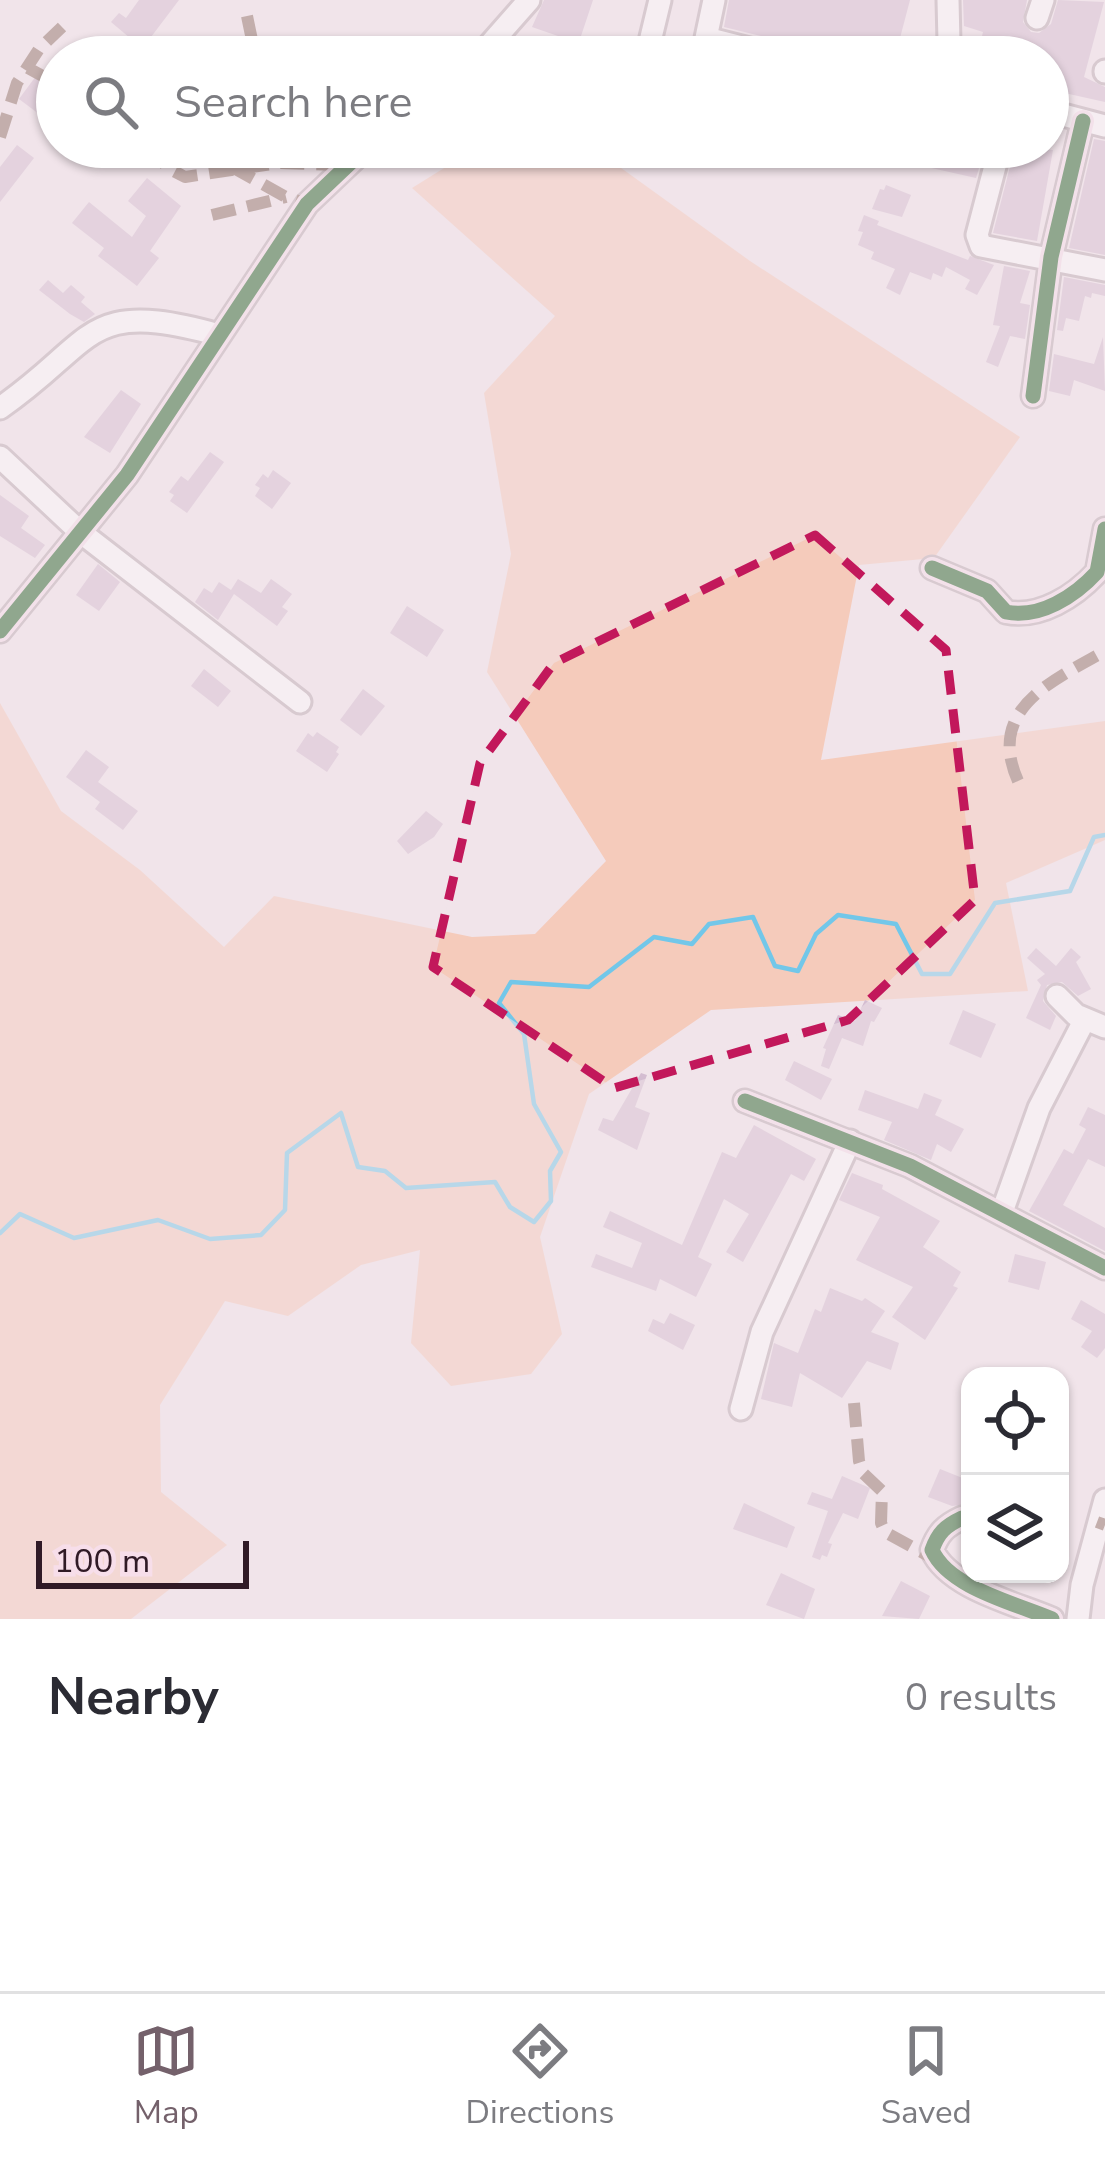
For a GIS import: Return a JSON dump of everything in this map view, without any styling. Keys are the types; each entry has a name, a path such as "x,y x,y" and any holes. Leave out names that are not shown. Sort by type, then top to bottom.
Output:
{"street":[{"path":"497,36 529,0"},
{"path":"651,36 659,0"},
{"path":"706,36 714,0"},
{"path":"948,0 949,36"},
{"path":"1033,396 1051,257 1094,124"},
{"path":"0,631 127,475 307,203 345,168"},
{"path":"995,168 977,241 981,246 1105,271"},
{"path":"0,408 83,336 116,321 182,324 219,334"},
{"path":"0,457 79,531 300,702"},
{"path":"932,568 987,591 1006,612 1028,612 1053,605 1097,572 1105,529"},
{"path":"1002,1213 1039,1108 1095,1023 1057,995"},
{"path":"745,1101 910,1166 1105,1268"},
{"path":"741,1409 762,1332 850,1141"},
{"path":"1078,1619 1082,1585 1105,1500"},
{"path":"961,1518 946,1526 932,1550 939,1566 961,1581"},
{"path":"965,1583 1052,1619"}],"highlighted area":[{"path":"815,535 946,650 975,900 848,1020 614,1088 433,967 480,763 554,663"}],"shaded area":[{"path":"444,168 621,168 750,261 1020,437 934,558 859,565 821,760 1105,721 1105,840 1006,883 1028,991 711,1010 589,1094 540,1237 562,1334 531,1374 451,1386 411,1343 420,1250 361,1265 288,1316 225,1301 160,1405 161,1492 227,1545 131,1619 0,1619 0,703 61,811 140,870 224,947 274,896 472,937 535,934 606,861 487,672 511,554 484,393 555,316 412,188"}],"building":[{"path":"139,0 179,0 152,36 128,36 111,22 119,13 126,18"},
{"path":"544,0 593,0 581,36 558,36 532,27"},
{"path":"729,0 910,0 901,36 761,36 724,27"},
{"path":"963,0 1027,0 1023,22 1031,32 1039,33 1051,24 1058,0 1104,2 1084,77 1105,87 1105,102 1069,94 1069,36 982,36 983,32 964,26"},
{"path":"36,76 36,112 19,99"},
{"path":"1094,139 1105,141 1105,255 1069,248"},
{"path":"17,145 34,158 0,202 0,167"},
{"path":"931,168 979,168 976,178"},
{"path":"1010,168 1050,168 1037,241 993,233"},
{"path":"147,178 181,206 150,251 159,258 137,286 98,256 104,248 72,223 89,202 132,237 146,216 128,201"},
{"path":"886,185 911,195 902,217 872,209"},
{"path":"864,215 879,221 877,225 968,260 970,256 994,265 977,295 965,289 970,280 946,267 942,277 933,273 931,280 910,272 900,295 886,288 895,269 871,259 874,252 858,245"},
{"path":"1004,266 1030,271 1020,303 1030,305 1025,339 1010,336 998,367 986,362 1000,326 993,325"},
{"path":"1064,277 1105,285 1105,296 1085,296 1079,321 1066,318 1063,331 1057,330"},
{"path":"48,280 63,293 71,285 95,314 84,322 70,314 39,290"},
{"path":"1103,337 1105,391 1074,380 1070,396 1049,391 1054,354 1094,364"},
{"path":"121,390 141,404 110,453 84,437"},
{"path":"210,452 224,462 187,513 170,501 174,495 169,492 181,476 188,481"},
{"path":"273,470 291,483 272,509 255,496 260,488 255,485"},
{"path":"0,495 29,516 21,528 45,545 35,558 0,536"},
{"path":"98,564 120,582 99,611 76,595"},
{"path":"238,579 261,593 271,579 292,594 277,626 234,594 218,620 195,602 204,588 212,593 219,582 231,590"},
{"path":"407,606 444,630 427,657 390,633"},
{"path":"204,669 231,691 218,707 191,686"},
{"path":"363,689 385,706 361,736 340,720"},
{"path":"317,732 339,747 327,772 296,751 308,733 313,737"},
{"path":"86,750 109,767 98,782 138,811 123,830 95,809 100,802 66,777"},
{"path":"426,811 443,824 434,837 408,854 397,841"},
{"path":"1036,948 1056,966 1071,948 1081,957 1076,962 1091,989 1078,996 1062,982 1047,985 1043,1001 1056,1016 1050,1030 1026,1018 1041,985 1037,980 1045,974 1027,958"},
{"path":"865,1000 882,1008 871,1021 863,1046 842,1038 829,1069 821,1066 823,1048 838,1015 855,1021"},
{"path":"963,1010 996,1024 981,1058 949,1044"},
{"path":"794,1061 832,1079 821,1100 785,1080"},
{"path":"641,1073 647,1075 635,1107 650,1113 637,1150 598,1130 603,1118 613,1121"},
{"path":"865,1090 918,1109 924,1093 942,1100 935,1115 964,1129 951,1152 937,1144 931,1160 884,1140 892,1122 858,1110"},
{"path":"1088,1107 1105,1115 1105,1167 1088,1159 1063,1205 1105,1228 1105,1251 1029,1211 1064,1149 1073,1154 1086,1129 1079,1125"},
{"path":"754,1125 816,1159 804,1181 791,1174 743,1262 726,1252 749,1214 724,1199 698,1257 712,1264 696,1297 660,1279 656,1291 591,1267 596,1254 632,1268 642,1243 603,1227 610,1211 682,1245 722,1152 736,1158"},
{"path":"852,1173 883,1185 882,1189 940,1221 923,1247 961,1272 953,1286 958,1288 925,1340 892,1317 913,1287 856,1260 880,1217 839,1200"},
{"path":"1015,1254 1046,1262 1039,1290 1008,1282"},
{"path":"830,1288 862,1301 865,1298 885,1311 871,1332 899,1343 891,1370 867,1361 842,1398 800,1373 792,1407 761,1399 774,1343 798,1353 815,1309 821,1312"},
{"path":"1081,1300 1105,1314 1105,1348 1097,1358 1081,1347 1092,1331 1071,1319"},
{"path":"670,1313 695,1325 683,1350 648,1331 653,1319 664,1324"},
{"path":"940,1469 961,1477 961,1505 928,1497"},
{"path":"842,1476 870,1488 858,1519 843,1513 828,1543 832,1544 827,1557 822,1555 820,1560 812,1557 828,1511 807,1504 812,1492 832,1499"},
{"path":"744,1503 795,1527 787,1548 733,1529"},
{"path":"781,1573 815,1589 804,1619 766,1605"},
{"path":"901,1581 930,1596 919,1619 882,1616"}],"waterway":[{"path":"0,1233 20,1214 74,1238 158,1220 210,1239 261,1235 285,1210 287,1153 341,1113 358,1167 385,1171 406,1188 495,1182 510,1207 534,1222 551,1201 550,1171 561,1152 534,1104 524,1034 499,1003 511,982 589,987 654,937 692,944 709,924 753,917 775,966 798,971 816,934 838,915 896,924 922,974 950,974 995,903 1070,891 1094,837 1105,835"}],"marked path":[{"path":"247,16 251,36"},
{"path":"53,36 62,27"},
{"path":"0,137 17,83 36,54"},
{"path":"28,68 36,72"},
{"path":"168,168 185,177 245,168"},
{"path":"234,168 307,204"},
{"path":"212,215 286,197"},
{"path":"1018,781 1010,756 1017,716 1046,686 1105,651"},
{"path":"854,1403 859,1461 863,1473 882,1491 885,1532 936,1560"},
{"path":"1097,1522 1105,1525"}],"cycle path":[{"path":"1033,396 1051,257 1083,121"},
{"path":"0,631 127,475 307,204 345,168"},
{"path":"932,568 987,591 1006,612 1031,612 1068,597 1097,572 1105,529"},
{"path":"745,1101 910,1166 1105,1268"},
{"path":"961,1519 943,1531 932,1550 961,1580"},
{"path":"966,1583 1052,1619"}]}
